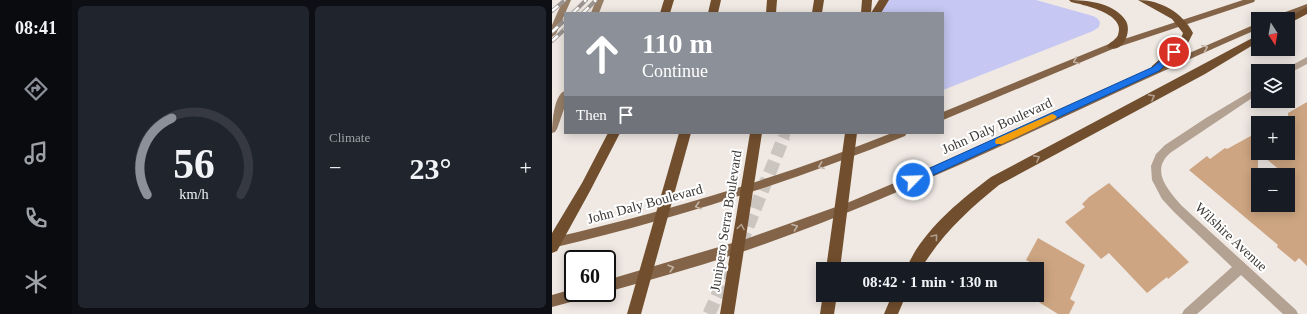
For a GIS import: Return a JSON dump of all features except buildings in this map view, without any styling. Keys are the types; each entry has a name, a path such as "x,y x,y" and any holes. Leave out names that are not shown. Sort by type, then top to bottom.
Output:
{"highway":[{"path":"665,12 670,0"},
{"path":"713,12 716,0"},
{"path":"771,12 772,0"},
{"path":"817,12 819,0"},
{"path":"866,12 867,0"},
{"path":"877,12 884,0"},
{"path":"1074,0 1107,10 1119,19 1124,27 1124,32 1120,40 1112,46"},
{"path":"1143,0 1166,12 1181,23 1188,34 1186,40 1156,69"},
{"path":"1295,17 1307,10"},
{"path":"918,262 928,246 954,216 995,182 1201,71 1251,42"},
{"path":"552,244 574,208 613,134"},
{"path":"634,314 685,134"},
{"name":"Junipero Serra Boulevard","path":"726,314 756,134"},
{"path":"834,262 850,134"},
{"path":"827,314 829,302"},
{"path":"891,314 896,302"}],"main road":[{"path":"552,34 567,0"},
{"path":"595,12 600,0"},
{"name":"John Daly Boulevard","path":"944,116 1112,46 1251,0"},
{"path":"1292,12 1307,6"},
{"name":"John Daly Boulevard","path":"616,284 681,266 755,242 880,194 987,147 1156,69 1251,29"},
{"path":"552,129 564,97"},
{"name":"John Daly Boulevard","path":"552,244 635,223 727,197 815,168 900,134"},
{"path":"552,301 564,298"}],"street":[{"path":"1295,67 1307,60"},
{"name":"Wilshire Avenue","path":"1251,94 1190,133 1163,153 1158,159 1155,168 1156,178 1160,187 1178,209 1292,314"},
{"path":"1188,314 1241,267"}],"shaded area":[{"path":"889,0 1036,0 1093,16 1100,22 1099,27 1093,31 944,90 944,12 881,12"}],"tunnel":[{"path":"784,138 786,134"},
{"path":"741,244 784,137"},
{"path":"709,314 732,262"}],"railway":[{"path":"552,11 565,0"},
{"path":"574,12 586,0"},
{"path":"584,12 596,0"},
{"path":"552,32 564,21"},
{"path":"552,41 564,30"}],"slow traffic":[{"path":"999,142 1052,117"}],"route":[{"path":"913,180 1156,69 1174,52"}]}
